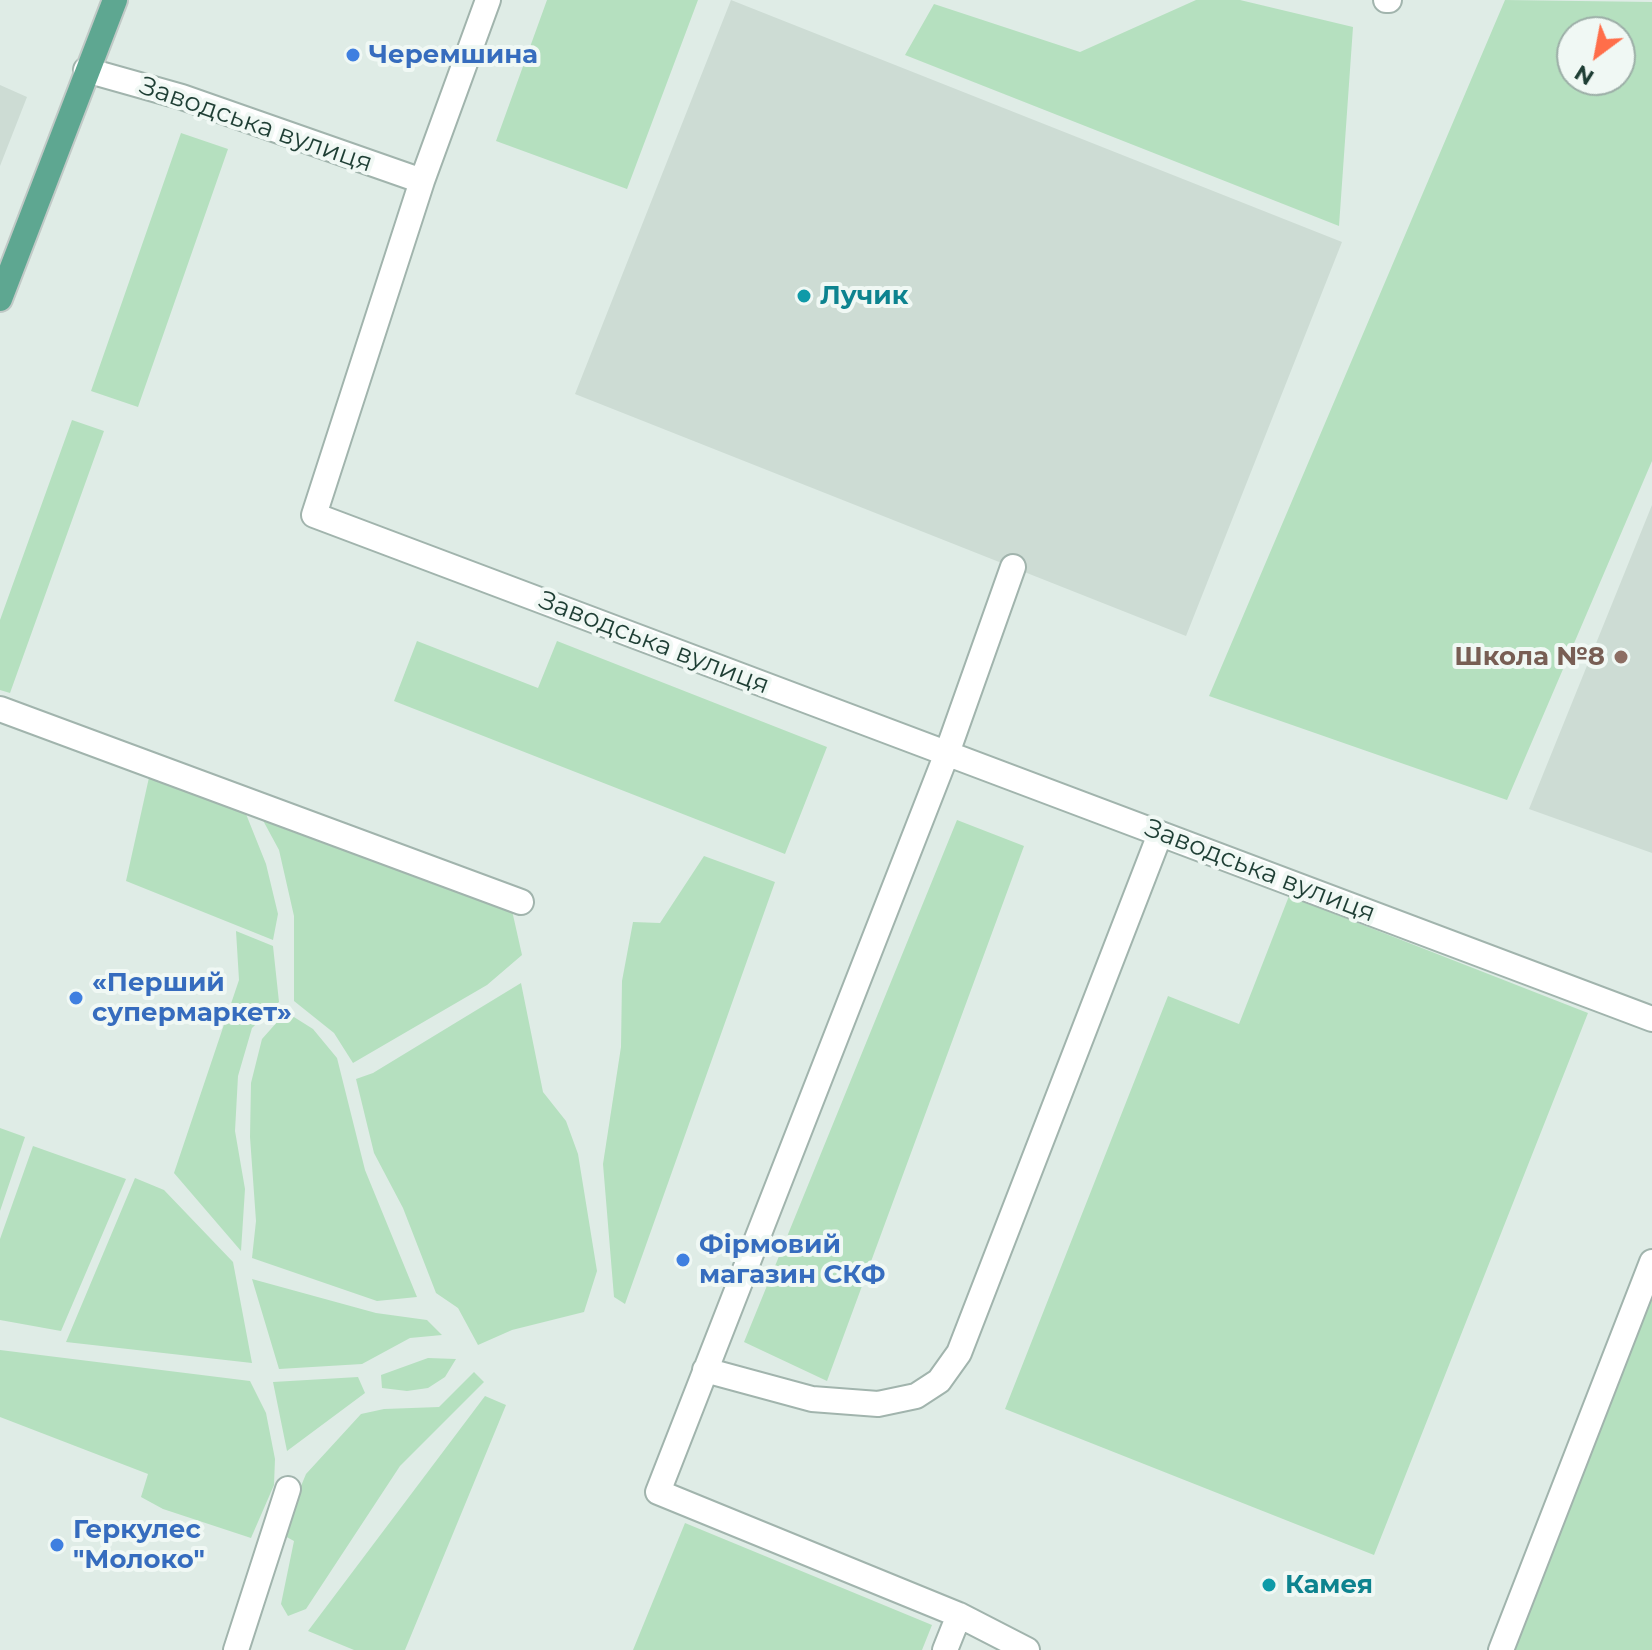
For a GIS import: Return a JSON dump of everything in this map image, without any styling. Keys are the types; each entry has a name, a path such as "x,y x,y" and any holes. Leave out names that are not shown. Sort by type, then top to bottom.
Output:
{"main road":[{"path":"0,299 115,0"}],"lane":[{"path":"422,181 488,0"},
{"name":"Заводська вулиця","path":"86,70 182,97 422,181 314,515 1652,1019"},
{"path":"391,544 400,570"},
{"path":"1013,567 947,753 658,1492 959,1615 1027,1650"},
{"path":"0,709 521,902"},
{"path":"705,1370 812,1399 878,1404 916,1396 939,1381 959,1353 1160,834"},
{"path":"1501,1650 1652,1262"},
{"path":"236,1650 288,1489"},
{"path":"945,1650 959,1615"}],"shaded area":[{"path":"731,0 1342,242 1186,636 575,394"},
{"path":"0,85 27,97 0,166"},
{"name":"Школа №8","path":"1652,505 1652,853 1529,809"}],"green space":[{"path":"547,0 698,0 627,189 496,141"},
{"path":"1196,0 1240,0 1353,27 1339,226 905,55 934,4 1080,52"},
{"path":"1505,0 1652,2 1652,461 1507,800 1209,696"},
{"path":"181,133 228,149 138,407 91,391"},
{"path":"72,420 104,431 10,693 0,690 0,620"},
{"path":"417,641 538,688 557,641 827,747 785,854 394,701"},
{"path":"150,773 244,809 266,864 278,914 273,940 126,881"},
{"path":"259,813 511,906 522,955 487,985 353,1063 334,1033 294,1001 294,916 279,850"},
{"path":"957,820 1024,846 827,1381 744,1342"},
{"path":"704,856 775,882 625,1304 614,1297 603,1164 621,1047 622,981 633,922 660,923"},
{"path":"1289,896 1588,1013 1374,1555 1005,1409 1168,996 1239,1024"},
{"path":"236,931 273,946 279,1002 252,1028 238,1076 235,1131 245,1189 241,1251 174,1173 239,980"},
{"path":"521,983 543,1092 566,1121 578,1154 597,1271 584,1312 512,1330 478,1345 458,1308 436,1293 403,1208 374,1153 356,1079 373,1073"},
{"path":"286,1012 313,1029 337,1058 365,1170 417,1297 377,1301 252,1258 256,1221 250,1137 251,1083 262,1039"},
{"path":"0,1128 25,1137 0,1211"},
{"path":"33,1146 126,1179 61,1331 0,1320 0,1239"},
{"path":"135,1178 164,1190 233,1262 252,1363 66,1342"},
{"path":"252,1279 376,1313 427,1320 442,1335 410,1338 362,1364 279,1369"},
{"path":"1652,1294 1652,1650 1514,1650"},
{"path":"0,1350 250,1381 266,1413 275,1459 274,1485 251,1538 163,1509 141,1497 148,1474 0,1417"},
{"path":"428,1358 456,1359 445,1377 428,1388 407,1391 382,1388 381,1375"},
{"path":"474,1372 484,1382 400,1466 306,1609 288,1616 281,1604 294,1541 281,1534 306,1474 361,1414 384,1409 439,1407"},
{"path":"358,1377 365,1393 287,1451 273,1382"},
{"path":"485,1396 506,1405 405,1650 354,1650 308,1631"},
{"path":"685,1523 932,1625 922,1650 633,1650"}],"place":[{"name":"Черемшина","path":"353,55"},
{"name":"Лучик","path":"804,296"},
{"name":"Школа №8","path":"1621,657"},
{"name":"«Перший супермаркет»","path":"76,998"},
{"name":"Фірмовий магазин СКФ","path":"683,1260"},
{"name":"Геркулес \"Молоко\"","path":"57,1545"},
{"name":"Камея","path":"1269,1585"}]}
